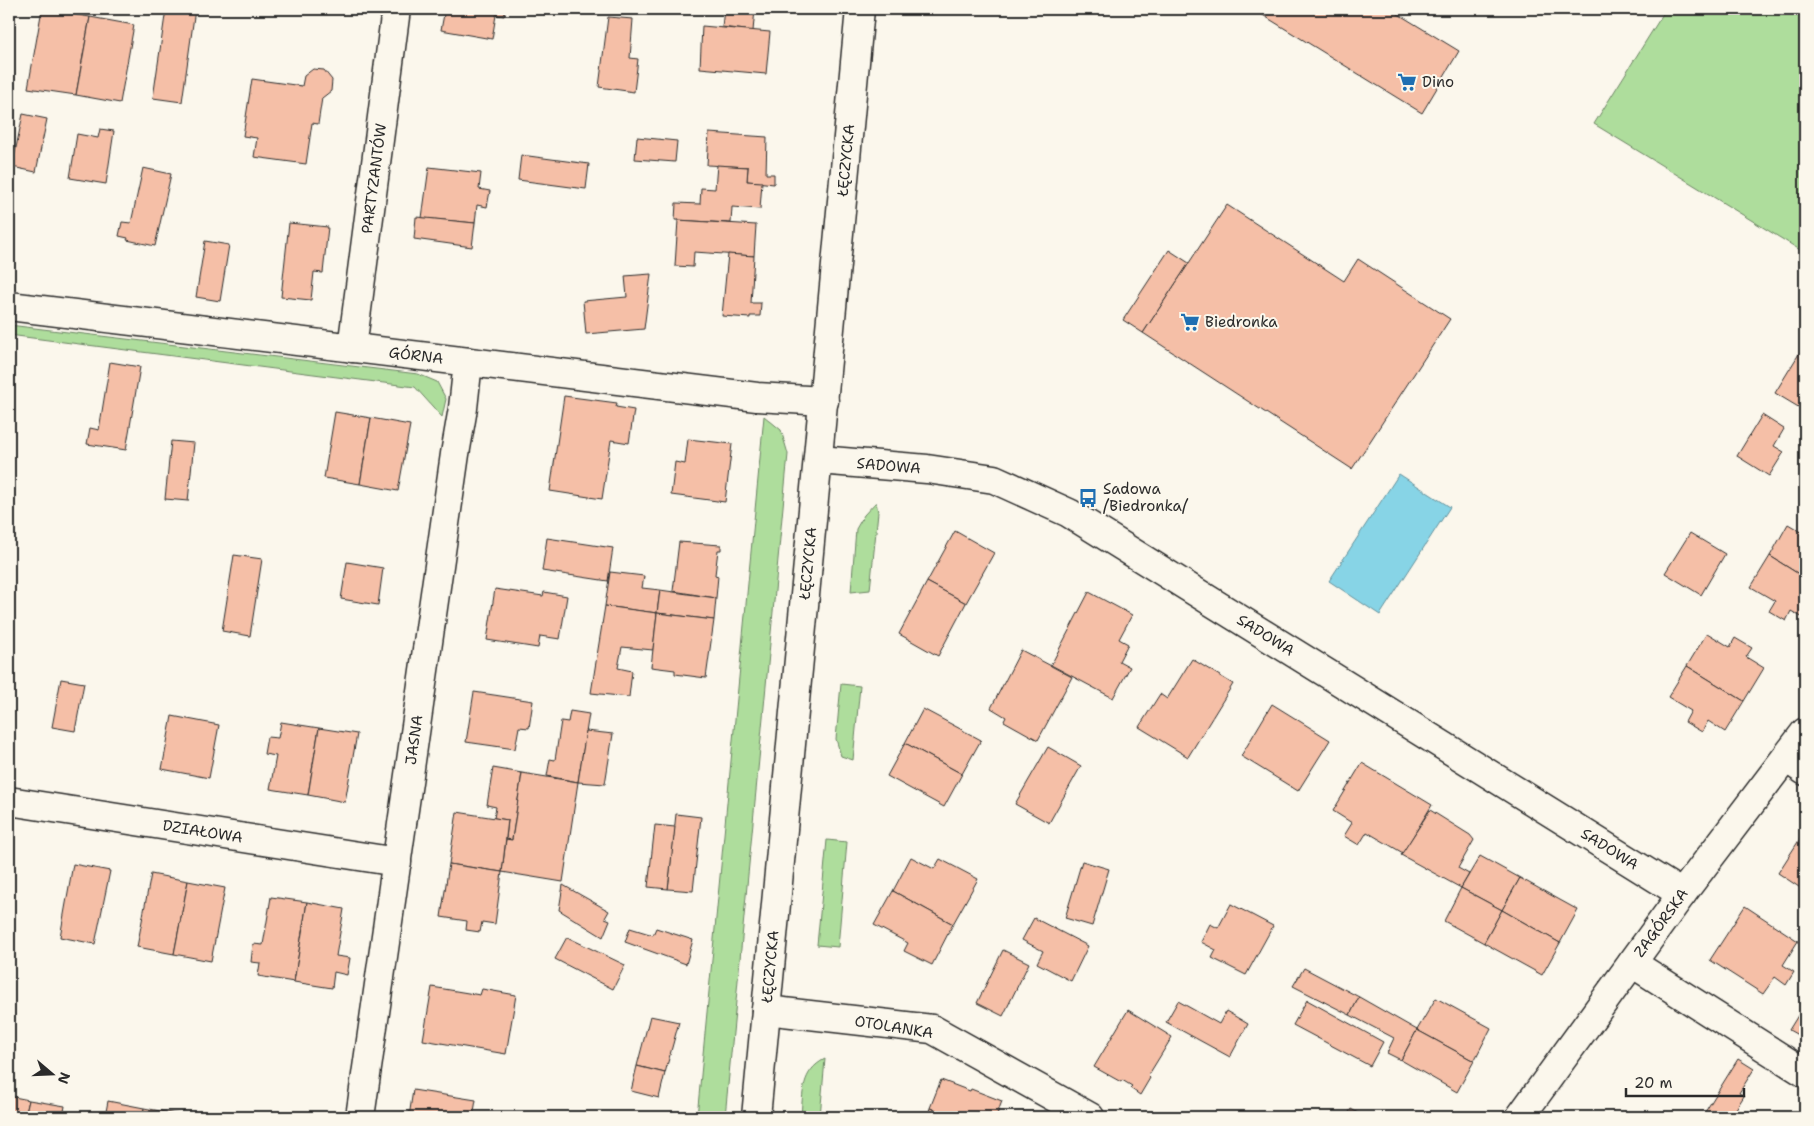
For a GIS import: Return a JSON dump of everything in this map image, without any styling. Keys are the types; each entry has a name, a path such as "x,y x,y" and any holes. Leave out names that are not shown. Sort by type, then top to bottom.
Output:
{"street":[{"name":"PARTYZANTÓW","path":"352,348 396,9"},
{"name":"ŁĘCZYCKA","path":"756,1117 860,9"},
{"name":"GÓRNA","path":"9,306 757,397 824,401"},
{"name":"JASNA","path":"360,1117 463,408 468,362"},
{"name":"SADOWA","path":"819,460 926,469 994,479 1068,513 1682,894"},
{"name":"ZAGÓRSKA","path":"1520,1117 1682,894 1796,764 1805,732"},
{"name":"DZIAŁOWA","path":"9,801 397,862"},
{"path":"1632,963 1805,1073"},
{"name":"OTOLANKA","path":"766,1010 932,1029 1090,1117"}],"green space":[{"path":"1666,9 1805,9 1805,253 1594,124"},
{"path":"9,325 418,374 437,382 446,399 442,417 415,387 9,335"},
{"path":"764,416 781,430 788,454 725,1117 697,1117"},
{"path":"876,502 878,512 870,590 851,592 856,529 864,515"},
{"path":"841,684 860,686 853,760 841,756 836,739"},
{"path":"827,840 847,842 838,947 817,945"},
{"path":"825,1059 820,1117 801,1117 803,1091 807,1076 817,1064"}],"water":[{"path":"1399,474 1450,507 1380,615 1329,581"}],"building":[{"path":"42,9 90,17 76,95 28,88"},
{"path":"166,9 195,9 182,102 153,98"},
{"path":"445,9 506,9 504,16 496,15 492,39 441,30"},
{"path":"724,9 755,9 753,31 722,27"},
{"name":"Dino","path":"1253,9 1390,9 1459,51 1422,113"},
{"path":"90,17 134,25 120,103 76,95"},
{"path":"608,17 633,19 630,58 638,59 634,92 599,87"},
{"path":"702,26 770,32 766,74 700,68"},
{"path":"313,69 324,70 332,80 331,91 322,98 318,124 312,123 306,164 254,157 257,138 243,136 252,79 302,86 304,76"},
{"path":"23,114 47,119 36,172 12,167"},
{"path":"100,129 114,131 106,184 70,178 77,134 98,138"},
{"path":"709,133 767,137 766,174 774,174 774,184 747,181 748,167 707,165"},
{"path":"637,137 677,141 675,162 635,159"},
{"path":"521,155 589,164 586,189 518,180"},
{"path":"717,165 748,167 747,181 762,182 760,209 732,207 731,223 675,220 676,203 700,204 701,188 715,189"},
{"path":"429,167 481,173 479,189 490,191 487,207 477,205 475,223 422,218"},
{"path":"143,168 171,174 155,246 127,240 128,238 119,236 122,222 131,223"},
{"path":"1227,205 1344,281 1358,259 1450,319 1352,469 1143,333"},
{"path":"416,217 475,223 472,247 414,239"},
{"path":"678,220 756,225 754,256 694,252 693,267 675,266"},
{"path":"289,223 328,227 323,273 314,272 311,300 281,297"},
{"path":"205,241 229,245 220,301 196,297"},
{"path":"1169,250 1189,263 1143,333 1123,320"},
{"path":"728,254 754,256 751,303 761,303 760,316 750,316 750,318 722,316"},
{"path":"651,274 644,329 586,334 583,301 627,297 625,276"},
{"path":"1805,344 1805,399 1800,408 1775,393"},
{"path":"110,362 140,367 126,450 87,444 90,428 99,430"},
{"path":"564,396 617,403 616,407 634,410 629,443 611,440 602,499 550,491"},
{"path":"335,412 371,418 360,484 324,478"},
{"path":"1762,415 1784,429 1774,446 1784,452 1769,476 1737,456"},
{"path":"371,418 410,425 398,491 360,484"},
{"path":"688,439 732,444 725,502 671,495 675,462 685,464"},
{"path":"171,441 194,443 188,501 165,499"},
{"path":"1788,524 1805,534 1805,578 1770,556"},
{"path":"955,531 994,553 966,603 927,582"},
{"path":"1690,533 1725,554 1701,595 1665,573"},
{"path":"547,538 613,548 608,581 542,571"},
{"path":"679,542 721,545 721,550 718,550 715,575 718,576 716,598 673,591"},
{"path":"234,555 262,559 250,636 222,631"},
{"path":"1770,556 1805,578 1805,619 1791,611 1786,621 1769,611 1775,601 1751,587"},
{"path":"347,562 383,568 378,605 341,599"},
{"path":"610,572 644,576 642,588 660,590 657,613 605,606"},
{"path":"927,582 966,603 938,656 899,634"},
{"path":"495,589 543,596 544,592 567,596 560,639 540,636 538,648 487,640"},
{"path":"660,590 716,598 714,620 657,613"},
{"path":"1089,592 1132,615 1119,639 1128,644 1119,661 1130,667 1113,698 1051,665"},
{"path":"605,606 657,613 653,650 622,647 618,668 632,671 629,697 591,693"},
{"path":"657,613 714,620 706,678 675,674 675,670 651,667"},
{"path":"1707,633 1730,647 1735,638 1752,648 1746,657 1764,668 1744,701 1687,666"},
{"path":"1021,650 1072,677 1038,740 1004,721 1006,717 991,708"},
{"path":"1192,659 1233,684 1188,757 1139,727 1160,694 1167,699"},
{"path":"1687,666 1744,701 1725,732 1708,721 1702,732 1685,722 1691,711 1668,697"},
{"path":"61,679 84,683 75,731 52,727"},
{"path":"474,692 533,701 529,728 519,727 515,749 466,742"},
{"path":"1272,704 1330,740 1298,791 1241,756"},
{"path":"923,709 981,740 962,774 905,743"},
{"path":"570,711 589,714 578,782 547,776 550,759 555,760 561,721 568,722"},
{"path":"172,716 219,725 209,778 162,769"},
{"path":"281,722 319,728 308,795 270,789 276,756 264,754 267,737 278,738"},
{"path":"319,728 357,734 345,802 308,795"},
{"path":"586,731 613,734 605,784 578,782"},
{"path":"905,743 962,774 944,807 887,776"},
{"path":"1048,747 1081,766 1049,823 1015,804"},
{"path":"1362,763 1432,805 1403,853 1367,832 1359,845 1344,836 1352,823 1333,811"},
{"path":"493,768 522,773 512,840 506,839 508,820 494,818 496,807 487,805"},
{"path":"522,773 578,782 563,882 502,872 506,839 512,840"},
{"path":"1430,810 1470,835 1474,840 1458,868 1469,874 1461,888 1401,855"},
{"path":"457,812 508,820 502,872 449,864"},
{"path":"676,814 701,817 693,891 668,889"},
{"path":"655,825 675,827 668,889 648,887"},
{"path":"1805,831 1805,891 1778,873"},
{"path":"1480,856 1520,878 1502,910 1461,888"},
{"path":"911,857 934,869 940,859 978,879 953,924 893,891"},
{"path":"1082,861 1109,869 1092,926 1065,918"},
{"path":"73,864 110,871 95,944 60,937"},
{"path":"449,864 502,872 495,924 482,922 480,932 466,930 467,921 441,917"},
{"path":"151,874 188,881 174,954 137,947"},
{"path":"1520,878 1578,910 1560,943 1502,910"},
{"path":"188,881 225,888 211,961 174,954"},
{"path":"563,885 609,911 605,918 610,920 603,937 559,910"},
{"path":"1461,888 1502,910 1484,943 1444,921"},
{"path":"893,891 953,924 932,965 904,951 908,943 874,925"},
{"path":"271,897 307,902 294,982 258,976 260,963 251,962 253,944 263,945"},
{"path":"307,902 344,909 336,956 350,958 347,975 334,972 332,988 294,982"},
{"path":"1231,904 1273,926 1246,975 1212,958 1216,950 1201,942 1210,924 1218,928"},
{"path":"1745,906 1798,941 1783,965 1794,972 1786,985 1775,977 1763,994 1710,960"},
{"path":"1502,910 1560,943 1542,975 1484,943"},
{"path":"1034,918 1088,946 1071,981 1037,963 1043,951 1022,940"},
{"path":"630,928 653,935 656,928 693,940 686,964 625,942"},
{"path":"567,937 625,965 613,989 555,959"},
{"path":"1003,950 1029,963 1003,1016 977,1003"},
{"path":"1304,968 1359,997 1350,1015 1293,986"},
{"path":"432,987 480,995 482,989 516,995 506,1054 423,1040"},
{"path":"1359,997 1417,1030 1401,1060 1387,1053 1394,1038 1350,1015"},
{"path":"1436,998 1491,1028 1474,1061 1417,1030"},
{"path":"1307,1000 1383,1042 1370,1066 1293,1025"},
{"path":"1178,1001 1219,1024 1226,1011 1248,1024 1230,1057 1166,1022"},
{"path":"1805,1004 1805,1039 1789,1030"},
{"path":"1128,1010 1172,1037 1148,1076 1150,1078 1140,1095 1130,1088 1132,1086 1094,1067"},
{"path":"650,1016 679,1022 665,1073 637,1066"},
{"path":"1417,1030 1474,1061 1457,1092 1401,1060"},
{"path":"1738,1059 1754,1069 1739,1093 1744,1096 1731,1117 1702,1117"},
{"path":"637,1066 665,1073 659,1098 631,1091"},
{"path":"941,1080 1002,1101 996,1117 954,1117 930,1108"},
{"path":"413,1090 476,1100 473,1117 409,1117"},
{"path":"9,1096 29,1100 25,1117 9,1117"},
{"path":"29,1100 65,1106 63,1117 25,1117"},
{"path":"108,1101 144,1108 143,1117 105,1117"},
{"path":"144,1108 181,1115 180,1117 143,1117"},
{"path":"930,1108 954,1117 927,1117"},
{"path":"1351,1109 1365,1117 1346,1117"}],"place":[{"name":"Dino","path":"1407,82"},
{"name":"Biedronka","path":"1190,322"},
{"name":"Sadowa /Biedronka/","path":"1088,498"}]}
